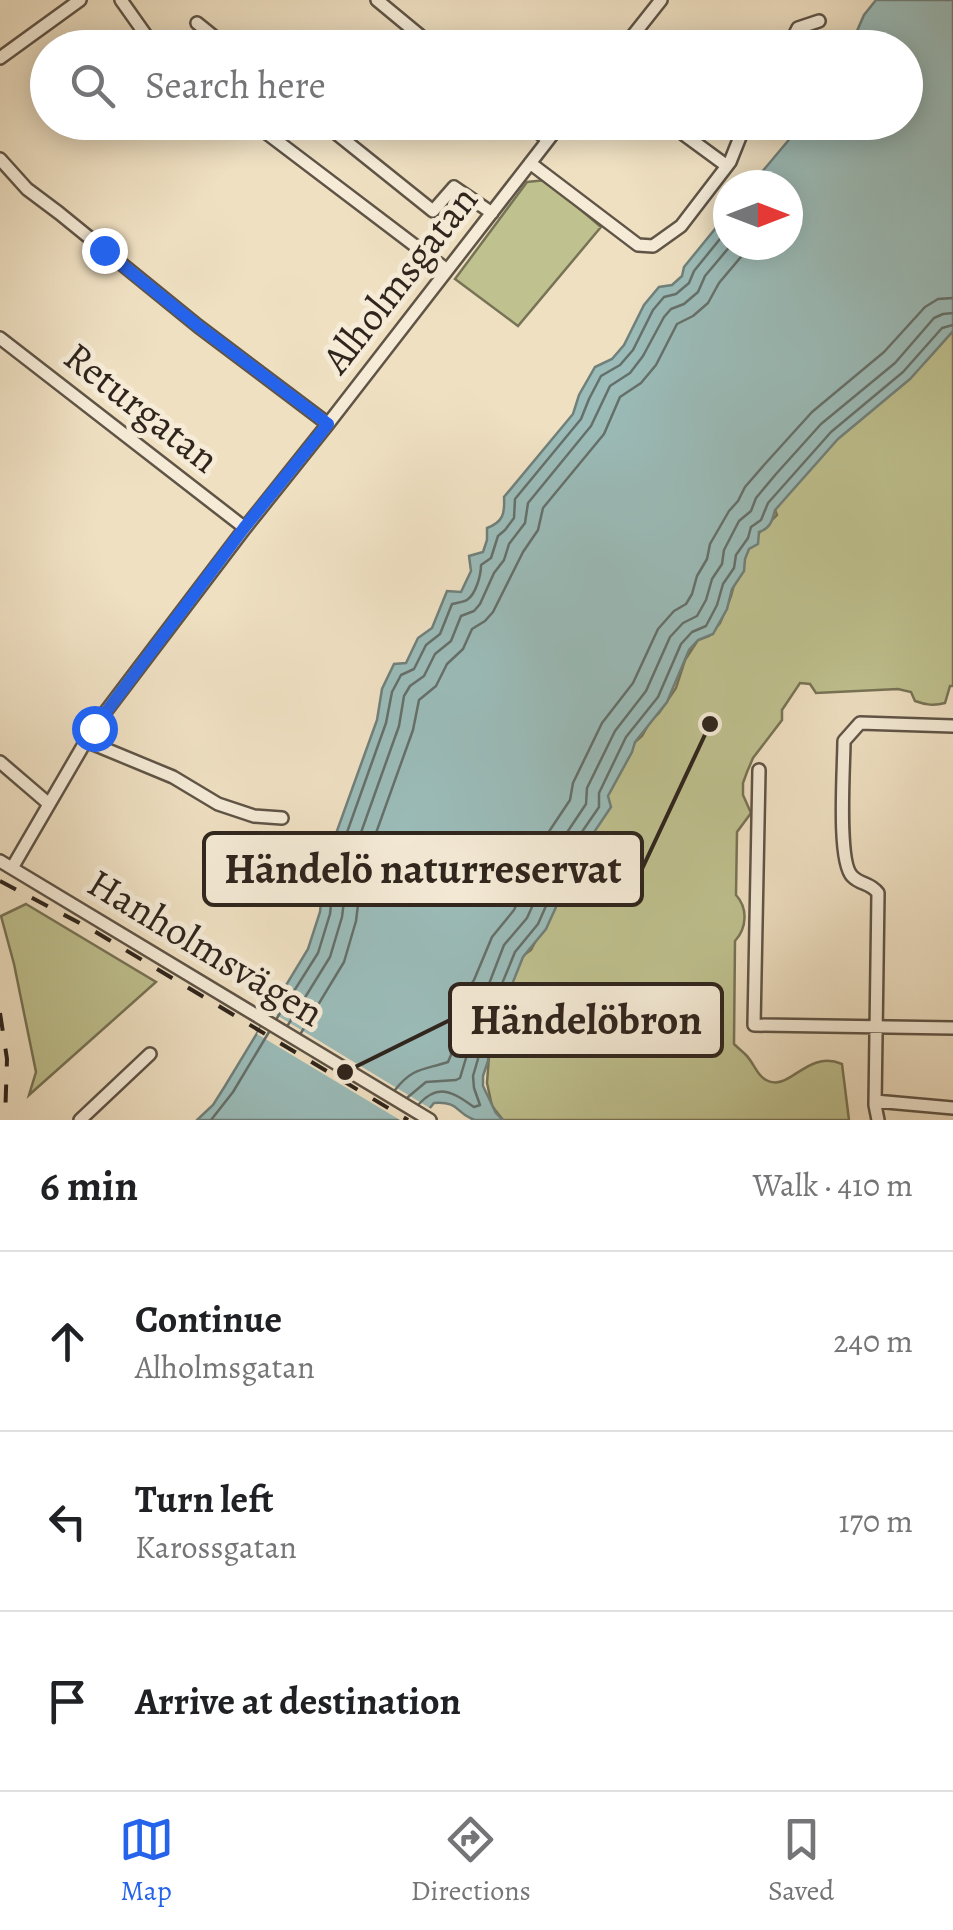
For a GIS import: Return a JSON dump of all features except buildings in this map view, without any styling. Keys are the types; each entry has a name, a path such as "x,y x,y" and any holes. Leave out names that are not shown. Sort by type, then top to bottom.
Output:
{"street":[{"path":"39,30 80,0"},
{"path":"121,0 142,30"},
{"path":"376,0 413,30"},
{"path":"637,30 661,0"},
{"path":"797,30 819,21"},
{"path":"197,23 206,30"},
{"path":"0,58 30,36"},
{"path":"276,140 448,270"},
{"path":"345,140 434,211 454,187 492,213"},
{"name":"Alholmsgatan","path":"12,868 86,741 244,528 548,140"},
{"path":"692,140 727,166"},
{"path":"530,164 638,244 653,246 681,226 727,166 738,140"},
{"path":"0,159 26,189 328,424"},
{"name":"Returgatan","path":"0,338 244,528"},
{"path":"878,1120 878,893 872,885 849,875 843,852 844,741 860,723 953,726"},
{"path":"86,741 173,777 218,804 254,816 282,818"},
{"path":"0,762 48,804"},
{"path":"759,770 754,1025 953,1028"},
{"name":"Hanholmsvägen","path":"0,860 429,1120"},
{"path":"80,1120 150,1054"},
{"path":"875,1101 953,1108"}],"green space":[{"path":"546,180 601,227 518,326 455,279 527,182"},
{"path":"953,331 953,686 945,703 934,705 915,701 911,692 898,689 816,693 810,684 800,683 782,710 782,720 753,758 743,783 743,795 751,813 737,832 736,895 744,918 735,941 734,1044 763,1078 775,1082 818,1062 842,1064 849,1120 503,1120 492,1106 487,1083 492,1016 521,957 531,950 635,742 676,688 685,660 698,640 709,636 720,623 750,542 777,515 775,510 824,449 926,361"},
{"path":"26,904 156,982 29,1095 36,1072 1,916"}],"water":[{"path":"876,0 953,0 953,331 910,379 838,439 775,510 770,524 759,532 758,544 749,549 744,571 713,634 698,640 689,650 667,702 635,742 608,796 611,807 582,850 546,929 523,957 505,1002 492,1017 483,1086 503,1120 475,1120 454,1106 434,1103 420,1120 197,1120 213,1105 308,949 320,912 325,864 377,720 382,689 394,664 406,663 418,638 432,628 447,591 461,592 471,571 469,556 483,552 487,528 502,517 504,497 573,414 595,367 612,359 624,345 644,305 659,287 672,285 682,276 684,267 713,231 713,260 803,260 803,170 764,170 789,140 923,140 923,30 857,30"}],"pier":[{"path":"270,1011 433,1110 426,1120 400,1120 257,1034"}],"railway":[{"path":"0,881 89,928 408,1120"},
{"path":"0,1013 7,1059 5,1120"}],"place":[{"name":"Händelö naturreservat","path":"710,724"},
{"name":"Händelöbron","path":"345,1072"}],"route":[{"path":"94,728 244,528 328,424 104,250"}]}
